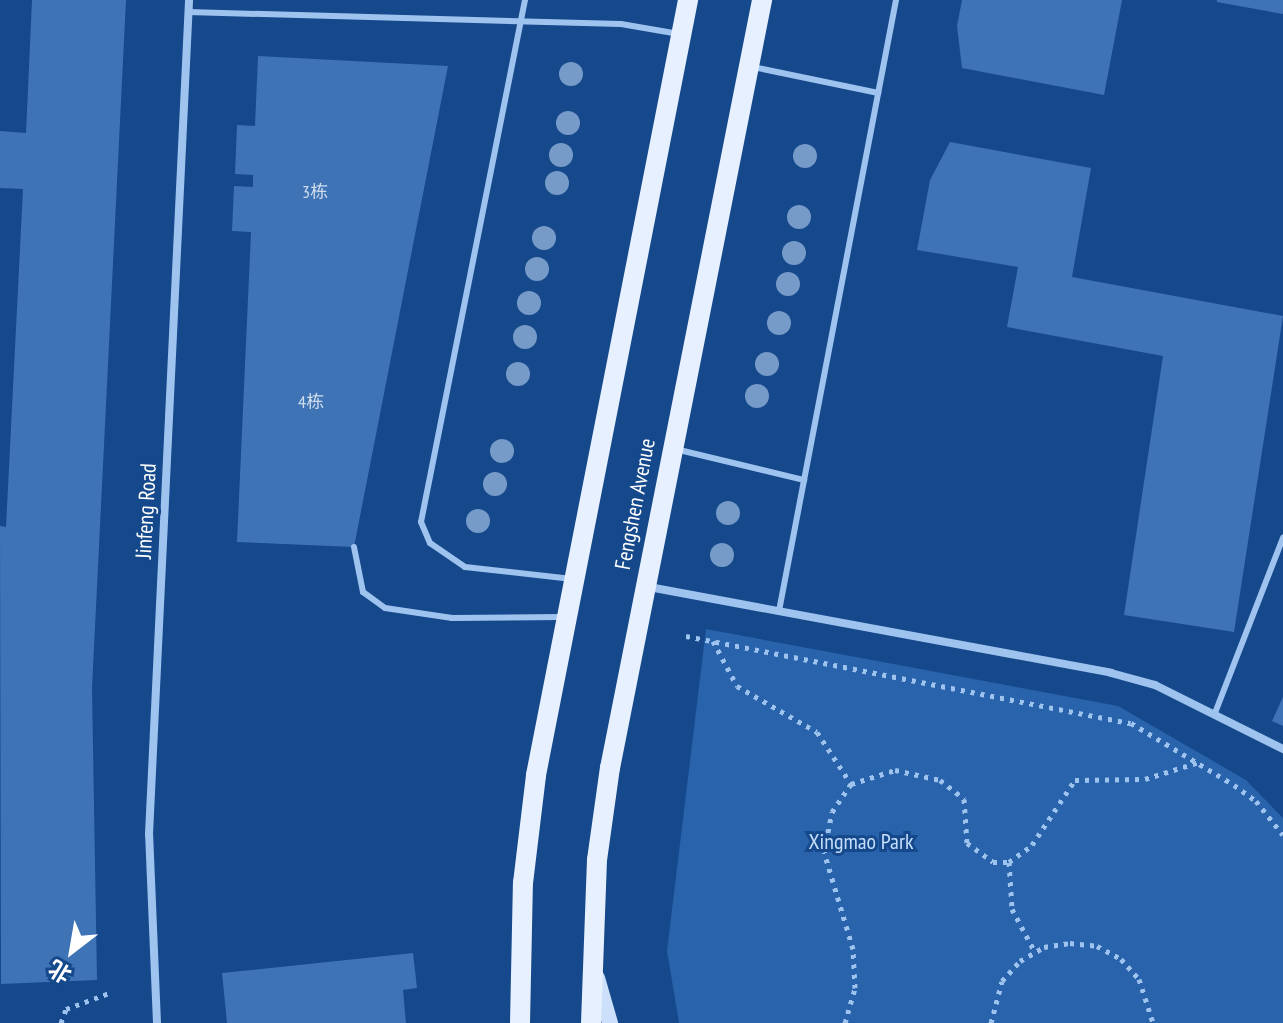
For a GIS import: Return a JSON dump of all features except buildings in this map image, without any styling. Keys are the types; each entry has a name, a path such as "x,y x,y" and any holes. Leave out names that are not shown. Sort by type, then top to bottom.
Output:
{"main road":[{"path":"518,1023 523,883 536,775 688,0"},
{"name":"Fengshen Avenue","path":"591,1023 591,955 607,784 643,586 762,0"},
{"path":"591,955 610,1023"}],"street":[{"name":"Jinfeng Road","path":"157,1023 149,834 189,0"},
{"path":"643,586 1111,673 1155,685 1283,749"}],"lane":[{"path":"525,0 421,522 430,543 465,567 572,579"},
{"path":"779,611 896,0"},
{"path":"188,12 621,24 681,34"},
{"path":"748,66 878,93"},
{"path":"671,448 804,480"},
{"path":"1215,713 1283,538"},
{"path":"354,547 363,592 385,608 452,618 565,617"}],"path":[{"path":"686,636 1103,714 1144,729 1199,762 1256,801 1283,835"},
{"path":"712,640 737,686 817,732 851,784"},
{"path":"845,1023 855,988 854,963 824,852 832,812 851,784 895,770 940,780 964,799 967,843 993,862 1009,862 1032,845 1054,804 1075,780 1145,779 1199,762"},
{"path":"1009,862 1008,897 1035,952"},
{"path":"991,1023 1002,981 1035,952 1070,943 1097,946 1121,959 1139,979 1151,1003 1153,1023"},
{"path":"61,1023 66,1009 112,992"}],"green space":[{"name":"Xingmao Park","path":"706,629 1118,706 1246,780 1283,818 1283,1023 679,1023 667,951"}]}
